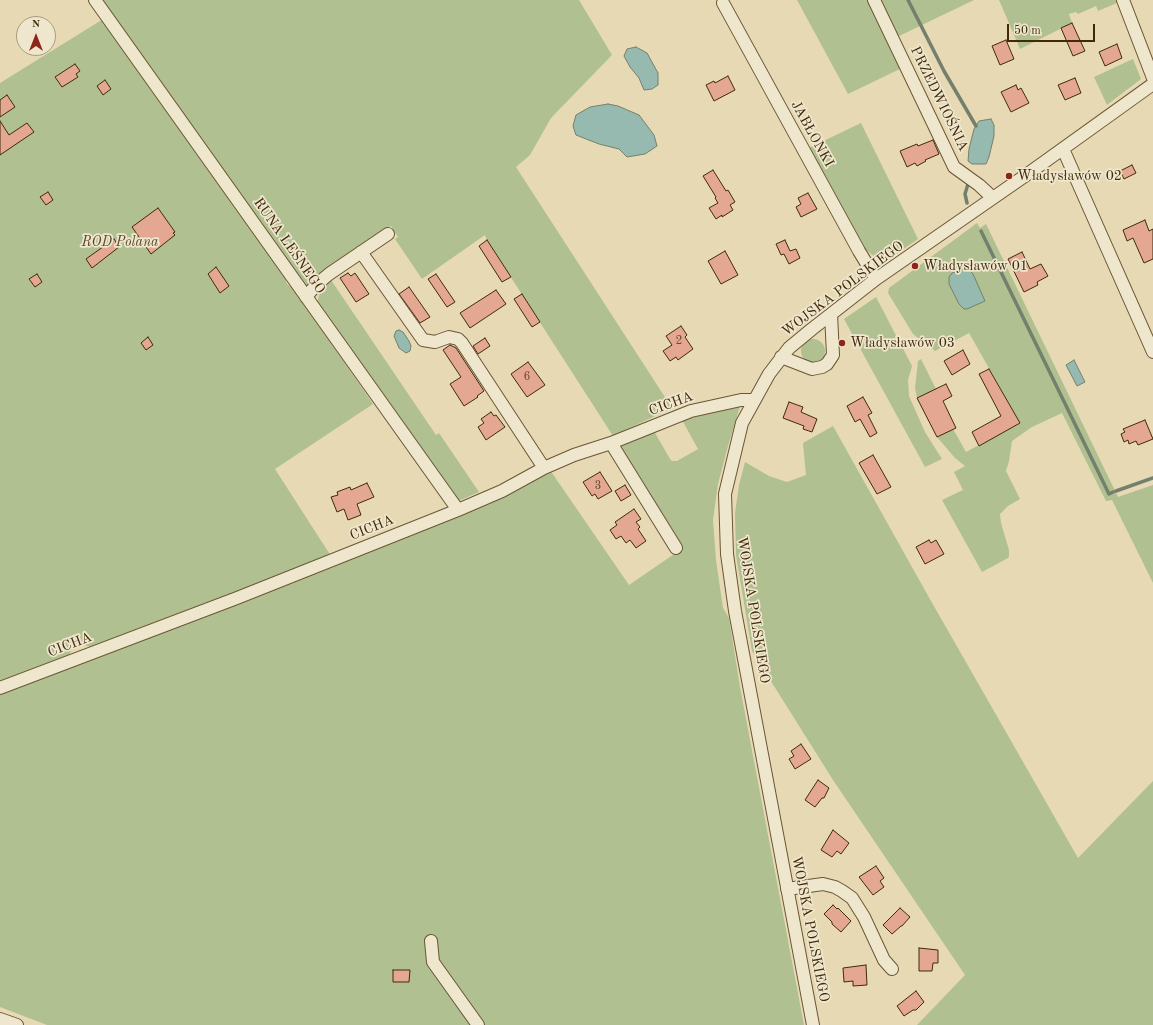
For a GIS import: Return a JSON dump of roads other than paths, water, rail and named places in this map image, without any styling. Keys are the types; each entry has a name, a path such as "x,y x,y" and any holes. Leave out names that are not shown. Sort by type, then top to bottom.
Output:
{"street":[{"name":"RUNA LEŚNEGO","path":"95,0 458,510"},
{"name":"PRZEDWIOŚNIA","path":"874,0 954,167 983,188 993,198"},
{"path":"1123,0 1153,78"},
{"name":"JABŁONKI","path":"723,3 859,251 876,279"},
{"name":"WOJSKA POLSKIEGO","path":"813,1025 736,619 727,554 725,494 742,423 769,374 781,357 794,344 876,279 1063,149 1153,84"},
{"path":"1063,149 1153,352"},
{"path":"306,298 311,291 329,274 388,234"},
{"path":"361,252 423,340 435,342 449,337 458,339 462,343 544,468"},
{"path":"781,357 805,368 812,369 822,367 827,364 833,355 831,314"},
{"name":"CICHA","path":"0,688 237,598 458,510 502,491 544,468 574,455 611,443 691,411 741,400 754,400"},
{"path":"611,443 676,548"},
{"path":"787,889 823,884 835,887 852,898 864,917 884,960 892,969"},
{"path":"431,941 433,962 478,1025"},
{"path":"0,1019 17,1025"}],"water":[{"path":"636,47 647,53 658,73 658,85 652,89 644,90 639,78 630,67 624,56 627,49"},
{"path":"608,104 618,106 639,115 654,135 657,146 645,154 627,157 619,149 599,144 576,135 573,126 576,115 590,107"},
{"path":"991,119 994,125 994,136 989,157 986,164 972,164 968,161 969,149 974,129 979,121"},
{"path":"968,269 973,274 985,301 967,309 964,309 959,304 949,284 949,277 952,273"},
{"path":"399,330 403,332 411,346 410,351 406,353 399,348 394,336 396,331"},
{"path":"1074,360 1085,382 1077,386 1066,365"}],"waterway":[{"path":"908,0 944,71 976,126"},
{"path":"967,203 965,194 968,184"},
{"path":"981,231 1109,494 1113,492"},
{"path":"1116,491 1153,478"}],"place":[{"name":"Władysławów 02","path":"1009,176"},
{"name":"Władysławów 01","path":"915,266"},
{"name":"Władysławów 03","path":"842,343"}],"park label":[{"name":"ROD Polana","path":"120,242"}]}
